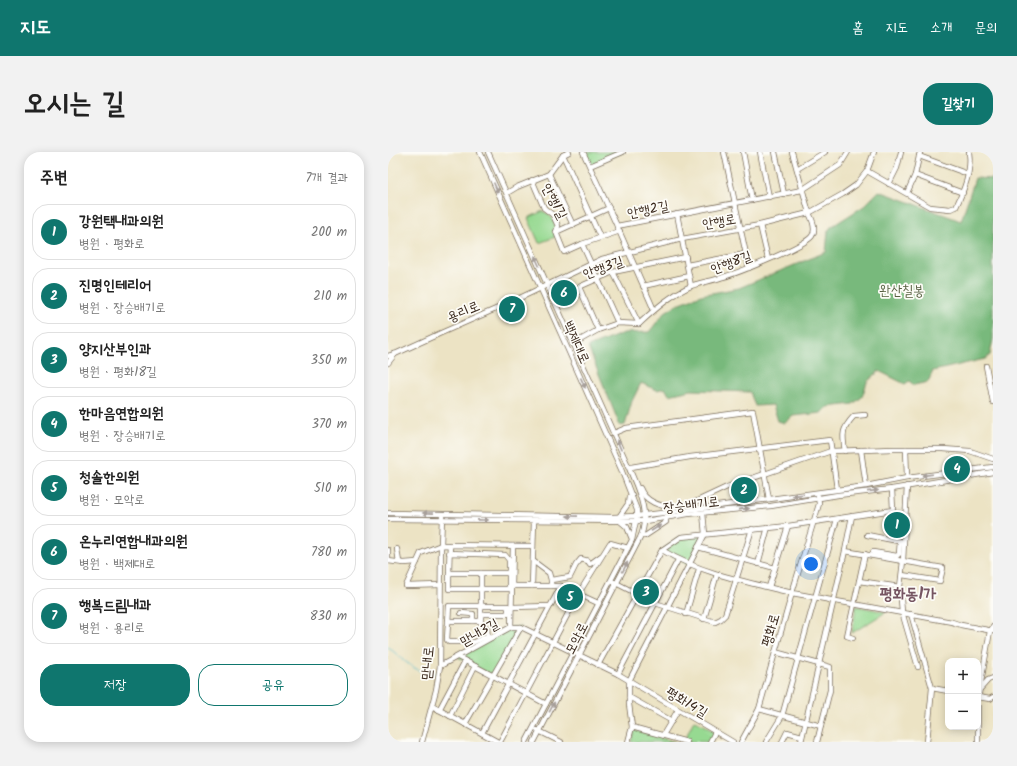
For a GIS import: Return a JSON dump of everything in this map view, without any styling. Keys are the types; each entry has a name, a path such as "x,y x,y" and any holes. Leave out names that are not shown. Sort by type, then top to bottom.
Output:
{"street":[{"name":"백제대로","path":"480,152 632,495 637,510 636,522"},
{"name":"백제대로","path":"488,152 614,433 638,492 645,521"},
{"path":"507,193 532,180 549,174 564,155 569,152"},
{"name":"안행2길","path":"583,152 629,252"},
{"path":"590,166 623,152"},
{"path":"724,152 749,268"},
{"path":"743,152 752,200"},
{"path":"760,152 769,196"},
{"path":"775,152 784,194"},
{"path":"792,152 808,213"},
{"path":"802,190 837,167 844,160 848,152"},
{"name":"안행로","path":"547,284 611,255 682,239 760,225 808,213 849,190 862,179 867,171 874,152"},
{"path":"889,184 900,160 901,152"},
{"path":"867,171 930,207 950,209 956,207 962,193 968,174 970,161 969,152"},
{"path":"797,169 822,153"},
{"path":"907,193 915,175 920,154 968,174"},
{"path":"564,155 600,237"},
{"path":"549,174 573,225"},
{"path":"915,175 962,193"},
{"name":"안행1길","path":"532,180 544,208 553,215 558,226 556,232 564,252 582,244"},
{"name":"안행2길","path":"617,226 802,190"},
{"name":"안행2길","path":"582,220 609,208"},
{"name":"안행8길","path":"639,324 663,302 692,286 749,268 805,242 812,236 813,222 808,213"},
{"path":"677,214 692,286"},
{"name":"안행1길","path":"556,232 582,220"},
{"path":"760,225 768,259"},
{"path":"618,324 582,244 620,231"},
{"name":"안행3길","path":"629,252 654,310"},
{"path":"687,265 745,254"},
{"name":"안행3길","path":"598,330 579,287 613,272 686,257"},
{"path":"573,344 598,330 618,324 639,324 613,272"},
{"path":"643,286 689,276"},
{"name":"용리로","path":"388,356 505,305 547,284"},
{"path":"388,363 395,354"},
{"path":"986,366 993,402"},
{"path":"614,433 626,428 753,411 769,499"},
{"path":"845,451 843,433 845,426 854,416 865,414"},
{"path":"632,468 690,457 830,440 837,489"},
{"path":"906,449 907,478"},
{"path":"695,509 695,502 727,487 831,451 943,449 970,451 993,459"},
{"path":"861,450 866,486"},
{"path":"625,459 628,458 642,492 651,501 659,505 672,508 674,512"},
{"name":"장승배기로","path":"388,519 534,521 620,519 866,486 907,478 993,467"},
{"name":"장승배기로","path":"388,513 620,519 636,522 703,513 748,509 838,495 892,489 993,472"},
{"path":"907,486 900,587 902,612 918,667"},
{"path":"598,665 662,550 681,537 788,526 893,510 892,489"},
{"name":"평화로","path":"741,742 759,709 774,652 820,504 817,492"},
{"path":"632,495 629,497 628,504 620,519 627,527 632,540"},
{"path":"628,742 632,727 629,681 705,534 703,513"},
{"name":"맏내로","path":"422,742 432,706 440,666 442,514"},
{"path":"801,742 852,516"},
{"path":"642,535 645,536 666,522 666,518"},
{"path":"766,742 782,716 837,519"},
{"path":"532,586 534,521"},
{"name":"모악로","path":"534,742 642,535 645,521"},
{"name":"모악로","path":"526,742 632,540 636,522"},
{"path":"769,587 788,526"},
{"path":"758,564 768,527"},
{"path":"611,580 655,603 715,622 725,615 735,579 752,529"},
{"path":"867,536 902,542"},
{"path":"859,550 897,556 899,554 902,542"},
{"path":"432,706 499,742 526,694 578,594 610,543 628,548"},
{"path":"440,585 406,586 421,553 441,545 533,546"},
{"path":"449,553 505,555 509,560 509,589 449,589 449,553 450,545"},
{"path":"512,627 513,546"},
{"path":"698,547 775,568"},
{"path":"397,549 399,562"},
{"path":"388,550 388,561 417,562"},
{"path":"662,550 678,560 699,569 792,593 834,599 992,630 981,688"},
{"path":"845,551 943,568 940,582 902,575"},
{"path":"551,580 570,577 580,559 588,561 590,564 605,552"},
{"path":"853,638 847,636 865,554"},
{"path":"533,560 549,573 551,586"},
{"path":"618,674 678,560"},
{"path":"686,614 699,569"},
{"path":"449,573 509,573"},
{"path":"481,573 481,589 481,605 481,614 481,621 490,630 488,638 474,642 449,642 447,640 449,606 481,605 508,606 508,614 481,614"},
{"path":"704,619 717,574"},
{"path":"859,581 900,587"},
{"path":"512,586 561,586 598,603"},
{"path":"482,733 561,586"},
{"path":"512,607 550,606"},
{"path":"461,613 473,614 473,621"},
{"path":"911,614 932,688 927,742"},
{"path":"448,621 481,621"},
{"name":"맏내3길","path":"440,666 488,638 512,627 521,627 573,653"},
{"path":"465,724 521,627"},
{"path":"774,652 830,667 830,690 817,742"},
{"name":"평화14길","path":"573,653 618,674 715,732 723,740 734,742"},
{"path":"458,656 508,685 546,704"},
{"path":"439,710 465,660"},
{"path":"450,716 475,666"},
{"path":"981,688 988,680 993,678"},
{"path":"932,688 945,690"},
{"path":"629,697 672,721"},
{"path":"981,698 990,699 993,697"},
{"path":"759,709 821,726"},
{"path":"663,735 678,710"},
{"path":"632,727 687,742"},
{"path":"534,728 561,742"},
{"path":"978,730 978,742"},
{"path":"710,742 715,732"},
{"path":"782,742 787,732 802,736"}],"green space":[{"path":"583,152 623,152 590,166"},
{"name":"완산칠봉","path":"975,178 993,179 993,339 990,355 985,359 933,371 928,382 914,385 909,381 905,384 879,371 867,382 862,397 853,404 828,407 821,413 793,416 785,423 778,421 773,405 755,406 750,392 691,390 669,395 665,388 657,390 641,383 632,401 625,425 620,426 588,347 624,333 649,332 665,312 678,304 701,295 739,288 826,252 828,231 831,227 864,206 879,191 961,221"},
{"path":"543,211 554,221 555,237 539,243 528,218"},
{"path":"705,534 689,565 662,550 681,537"},
{"path":"856,606 886,612 852,633"},
{"path":"511,627 521,627 493,676 458,657"},
{"path":"694,720 715,732 710,742 684,741"},
{"path":"634,730 676,742 631,742"}],"waterway":[{"path":"388,647 416,669 422,672 436,673"}],"place":[{"name":"온누리연합내과의원","path":"564,293"},
{"name":"행복드림내과","path":"512,309"},
{"name":"한마음연합의원","path":"957,469"},
{"name":"진명인테리어","path":"744,490"},
{"name":"강원택내과의원","path":"897,525"},
{"name":"양지산부인과","path":"646,592"},
{"name":"청솔한의원","path":"570,597"}],"district":[{"name":"평화동1가","path":"908,593"}]}
